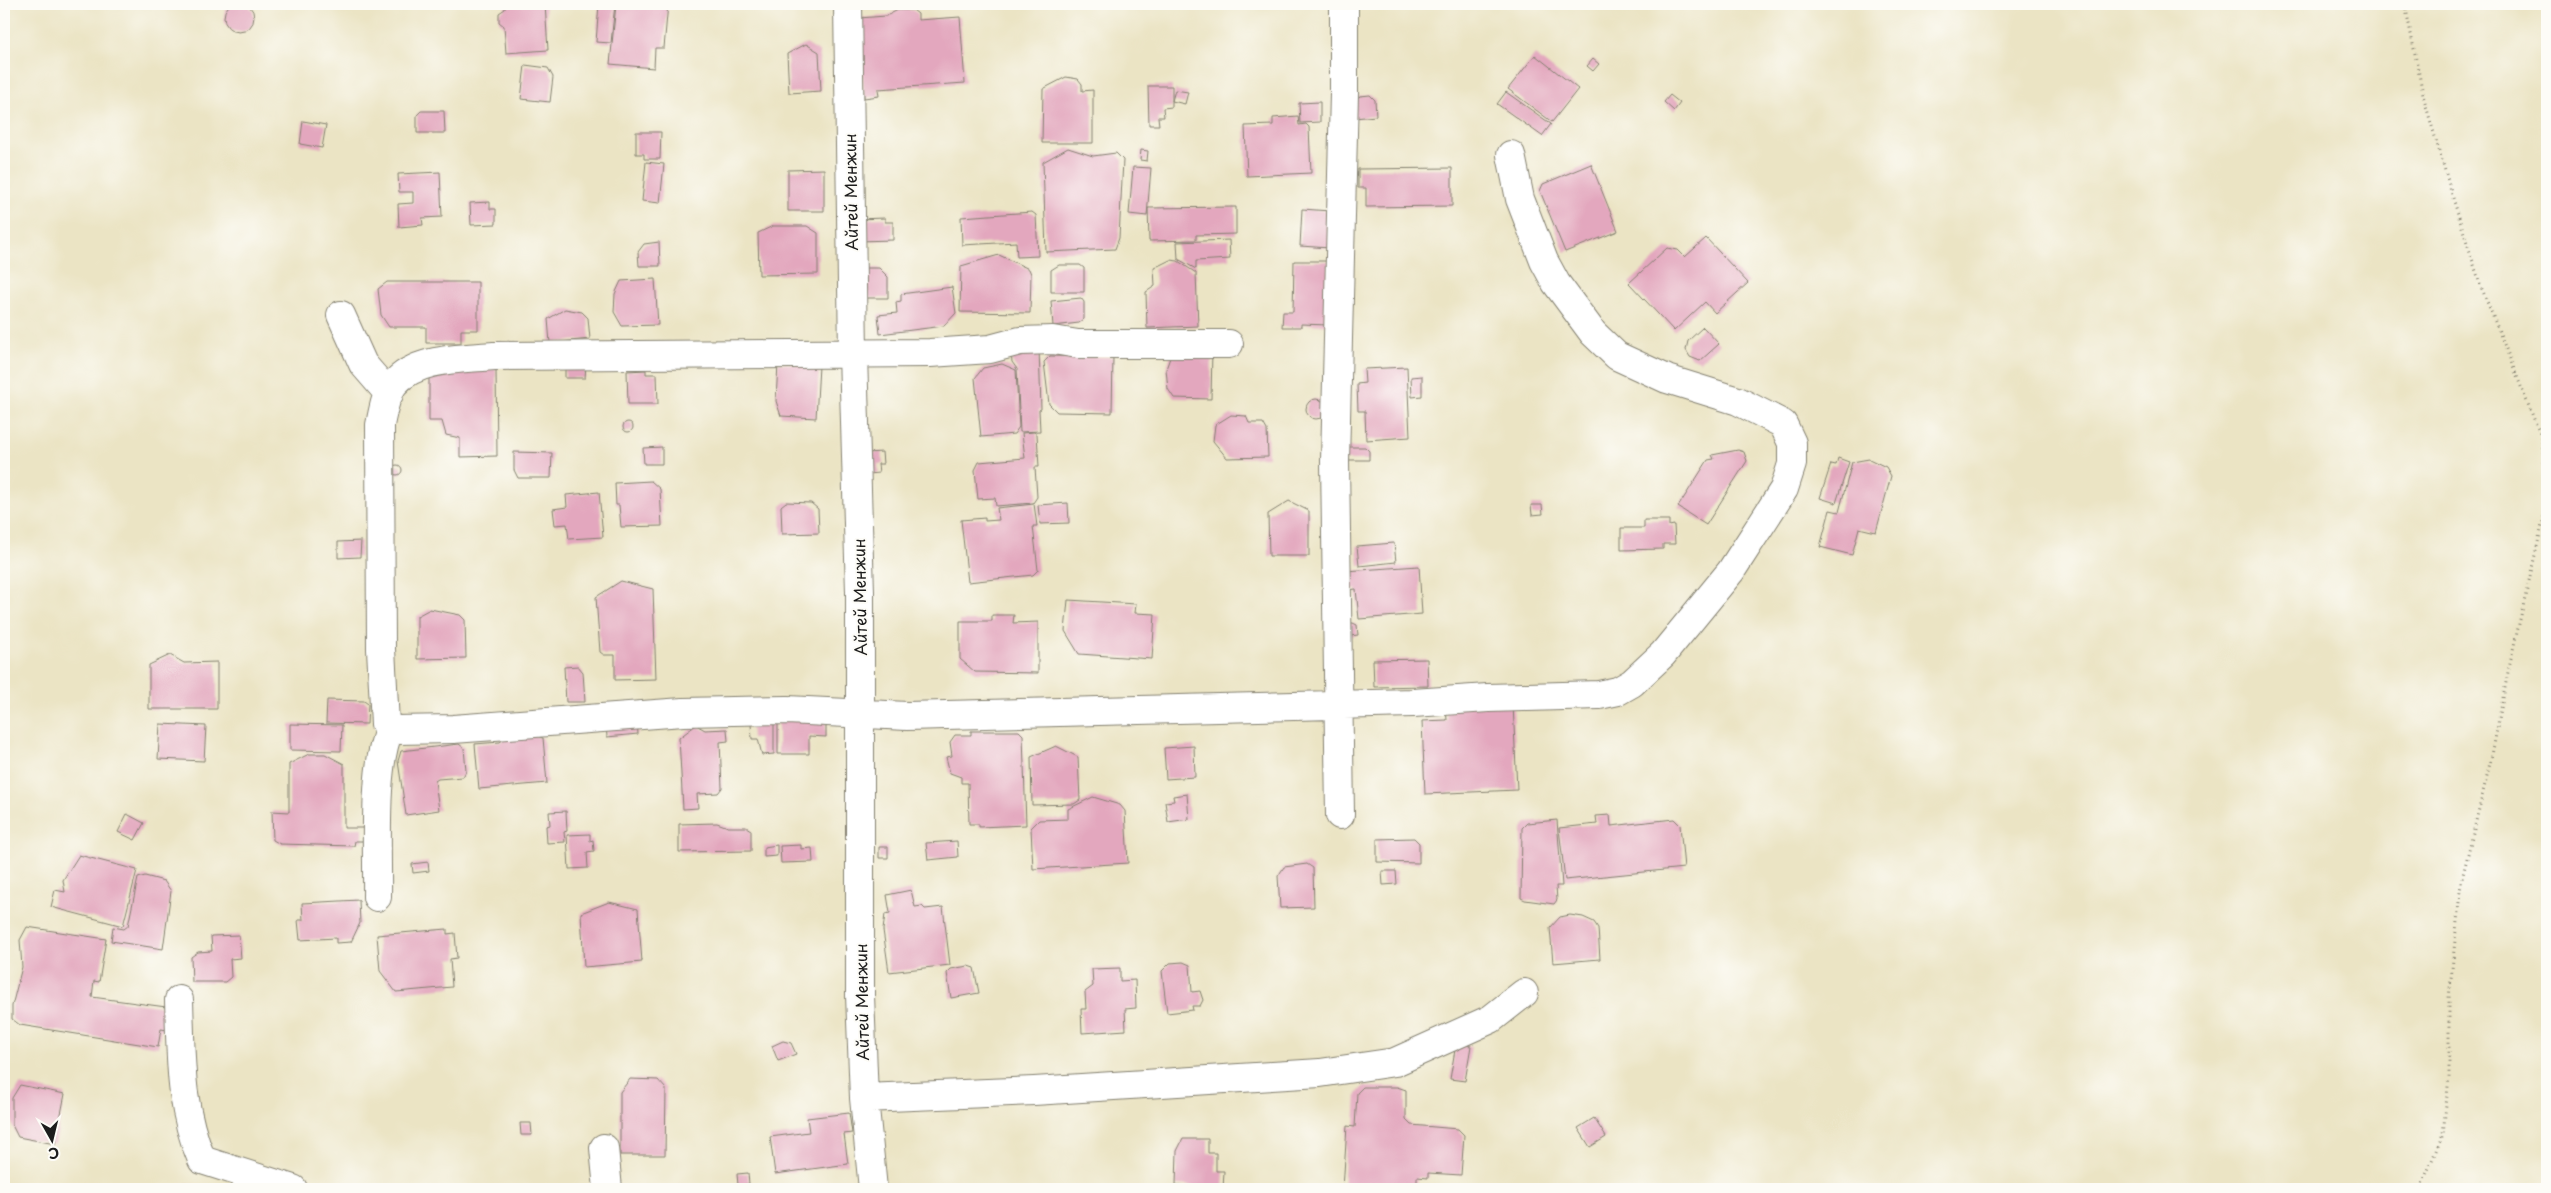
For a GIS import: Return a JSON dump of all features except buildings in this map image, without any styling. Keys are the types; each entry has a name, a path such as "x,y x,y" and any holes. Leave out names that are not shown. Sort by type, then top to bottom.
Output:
{"street":[{"name":"Айтей Менжин","path":"848,4 853,354 860,592 860,995 864,1098 873,1189"},
{"path":"1340,815 1336,461 1344,93 1344,4"},
{"path":"1229,344 1078,344 1053,340 1020,341 990,349 930,353 494,356 439,362 410,371 393,384 384,402 380,425 381,649 385,724 395,730 453,729 683,712 787,710 907,716 1413,703 1488,698 1592,696 1618,691 1632,683 1654,664 1731,571 1784,489 1792,464 1792,443 1782,424 1738,401 1666,379 1617,356 1593,333 1556,283 1544,260 1520,199 1511,155"},
{"path":"341,316 364,364 389,394"},
{"path":"377,897 380,764 385,738 390,728"},
{"path":"864,1098 1034,1091 1320,1073 1395,1062 1491,1019 1524,993"},
{"path":"179,1000 184,1097 190,1132 202,1160 293,1189"},
{"path":"604,1148 608,1189"}],"path":[{"path":"2404,4 2424,99 2453,198 2480,284 2542,439 2545,471 2545,512 2509,667 2492,755 2461,883 2449,998 2449,1077 2443,1134 2420,1189"}]}
